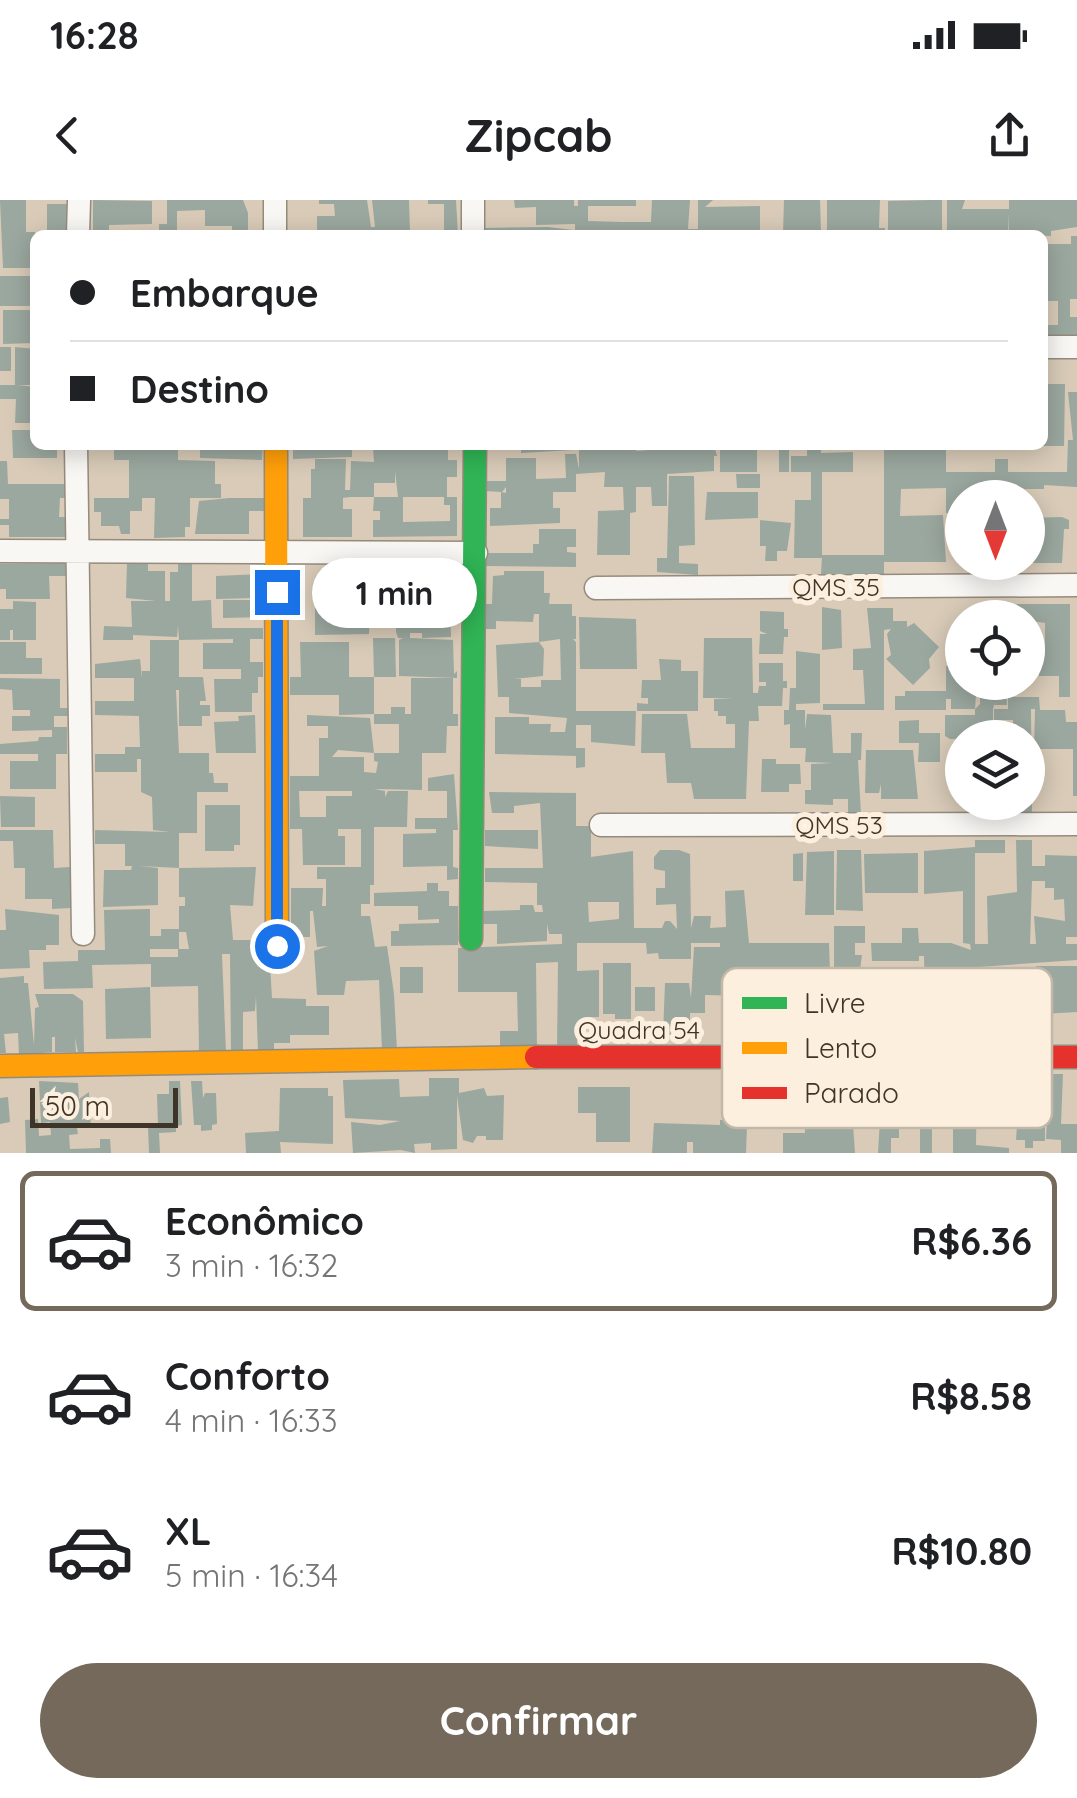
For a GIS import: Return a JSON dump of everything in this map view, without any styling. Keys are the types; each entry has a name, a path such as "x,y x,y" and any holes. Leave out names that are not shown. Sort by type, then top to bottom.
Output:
{"street":[{"path":"78,230 79,200"},
{"path":"275,200 276,230"},
{"path":"473,200 473,230"},
{"path":"1048,347 1077,346"},
{"path":"76,450 83,934"},
{"path":"276,450 277,946"},
{"path":"471,939 475,450"},
{"path":"0,550 476,553"},
{"name":"QMS 35","path":"596,588 1077,585"},
{"name":"QMS 53","path":"601,825 1077,824"},
{"name":"Quadra 54","path":"1052,1057 1077,1057"},
{"name":"Quadra 54","path":"0,1066 722,1058"}],"building":[{"path":"0,200 26,200 30,268 3,268"},
{"path":"93,200 152,201 152,224 109,225 109,230 93,230"},
{"path":"167,200 243,200 248,213 248,230 205,226 205,210 177,211 177,230 159,230 159,224 167,224"},
{"path":"319,200 367,200 371,227 375,227 372,200 409,200 410,230 317,230 317,216 335,216 334,204 319,204"},
{"path":"428,200 456,200 458,230 444,230 444,204 428,204"},
{"path":"514,200 574,200 574,206 578,206 578,200 636,200 636,206 588,206 588,221 651,222 652,200 690,200 688,229 698,229 698,200 713,200 705,207 760,206 760,230 575,230 575,224 536,225 536,207 515,208"},
{"path":"784,200 820,200 821,230 783,230"},
{"path":"827,200 880,200 879,228 885,230 827,230"},
{"path":"942,200 942,230 888,230 888,201"},
{"path":"947,200 965,200 962,209 1009,209 1009,200 1077,200 1077,227 1051,231 1051,236 1048,230 1009,230 1008,213 1008,230 947,230"},
{"path":"47,204 67,204 67,230 47,230"},
{"path":"548,227 573,230 483,230"},
{"path":"1071,236 1077,236 1077,299 1070,299 1070,317 1077,317 1077,339 1048,338 1048,325 1058,325 1058,301 1048,301 1048,244 1071,244"},
{"path":"0,276 30,276 30,306 0,306"},
{"path":"3,310 30,310 30,343 3,344"},
{"path":"0,347 11,347 11,371 0,371"},
{"path":"15,347 30,348 30,385 17,385 30,386 30,423 15,423 16,399 0,399 0,385 15,385"},
{"path":"1048,384 1065,384 1064,446 1048,446"},
{"path":"1068,392 1077,392 1077,487 1045,485 1045,480 945,480 945,488 901,489 900,516 943,515 945,562 884,562 884,575 821,575 822,555 884,555 884,450 946,450 946,472 995,472 995,459 1008,459 1008,472 1067,472 1068,440 1073,440"},
{"path":"12,430 30,430 30,450 57,450 57,458 13,458"},
{"path":"114,450 178,450 178,460 215,461 215,484 221,484 221,498 190,498 190,527 185,527 185,537 154,538 155,498 142,498 142,511 130,511 130,534 121,534 119,526 101,526 101,512 94,512 94,498 129,498 129,460 114,460"},
{"path":"200,450 263,450 262,460 200,458"},
{"path":"293,450 352,450 352,457 293,459"},
{"path":"373,450 448,450 448,460 457,460 457,477 447,477 447,497 457,497 457,536 373,537 373,520 380,520 380,511 373,511 374,497 350,497 343,498 343,509 352,509 352,537 303,537 303,498 311,498 315,459 346,459 345,490 350,490 351,461 374,462","holes":["395,471 398,497 374,497 374,483 395,483","403,497 444,497 444,505 450,505 450,521 403,522"]},
{"path":"521,450 573,450 521,453"},
{"path":"579,450 715,450 717,456 714,471 667,474 667,506 652,506 651,487 636,487 636,512 630,513 630,555 597,555 598,511 624,510 623,487 604,487 605,472 576,474 576,492 553,492 553,508 560,508 560,523 490,526 490,508 501,508 501,492 506,493 506,487 502,492 485,491 485,481 506,481 506,458 536,458 536,479 566,478 565,454 576,454 579,469"},
{"path":"720,450 757,450 757,472 720,472"},
{"path":"779,450 789,450 789,472 779,472"},
{"path":"807,450 853,452 853,472 822,472 822,558 794,558 795,500 811,500 811,472 791,472 791,456 807,456"},
{"path":"0,461 7,461 8,484 68,484 68,498 60,498 59,517 69,517 69,537 9,537 9,525 0,525 0,519 9,519 9,499 0,499"},
{"path":"736,474 760,474 760,488 737,488"},
{"path":"669,476 694,476 695,545 679,546 679,563 698,564 698,575 657,572 657,558 667,558"},
{"path":"707,492 758,492 758,518 705,520"},
{"path":"264,498 264,511 249,511 249,534 195,534 199,501"},
{"path":"1045,518 1069,520 1069,529 1064,529 1062,563 1045,563"},
{"path":"760,520 791,523 787,551 777,551 777,561 765,561 766,546 760,546"},
{"path":"539,529 576,529 576,547 567,547 567,552 576,553 576,567 483,566 483,553 533,553 533,544 539,544"},
{"path":"352,562 387,562 388,600 450,603 451,637 422,638 422,633 410,633 410,638 453,640 457,678 399,676 399,640 403,638 398,638 396,632 396,611 377,611 377,615 370,611 369,634 315,635 315,588 339,588 339,596 352,596"},
{"path":"67,563 67,576 49,576 50,599 6,599 6,589 0,589 0,564"},
{"path":"127,563 148,563 148,571 165,571 165,601 170,601 170,572 178,572 178,563 192,563 192,601 211,600 212,628 263,628 263,639 250,639 250,662 263,662 258,693 252,693 252,712 215,712 214,679 241,679 241,669 203,669 203,643 233,643 233,639 179,640 178,626 177,637 133,635 133,640 103,640 104,626 132,627 131,601 156,601 126,598"},
{"path":"409,570 457,570 457,600 409,597"},
{"path":"504,571 544,571 544,593 550,593 549,604 572,604 572,616 576,616 576,711 636,711 635,746 591,742 591,725 576,725 576,748 585,748 585,767 576,768 576,756 495,754 495,717 529,717 529,724 551,724 550,732 565,732 567,718 509,713 509,697 498,697 496,645 539,642 539,614 534,614 533,622 496,621 496,629 485,629 485,604 492,604 493,576 504,575","holes":["560,639 561,680 541,680 541,687 521,687 521,679 514,679 543,676 544,649 539,642"]},
{"path":"261,574 261,598 216,599 216,576"},
{"path":"223,600 263,600 263,617 223,618"},
{"path":"13,601 36,602 36,640 13,640 10,630 10,640 0,640 0,609 13,609"},
{"path":"1045,604 1070,604 1070,697 1059,697 1059,676 1045,676"},
{"path":"822,607 841,610 842,648 822,650"},
{"path":"867,608 893,608 893,621 907,621 907,627 914,623 939,647 929,659 930,668 913,685 886,659 891,655 887,634 891,629 884,630 884,710 823,710 823,704 865,704 863,670 853,670 853,649 871,648"},
{"path":"760,611 784,612 788,637 784,637 783,654 759,654 760,634 767,634 760,631"},
{"path":"579,617 636,619 637,669 580,669"},
{"path":"373,638 395,638 396,677 374,677"},
{"path":"704,638 752,638 753,693 758,693 759,686 766,686 766,682 759,682 759,663 783,663 787,688 783,688 782,706 758,706 759,721 749,721 746,799 694,799 691,783 667,783 665,753 641,753 642,714 687,714 691,748 735,748 735,724 726,724 726,716 718,716 718,711 714,711 714,699 734,698 703,698"},
{"path":"150,640 179,640 179,677 203,677 206,701 200,701 200,705 210,705 210,716 202,716 202,726 179,726 176,690 179,753 209,753 209,773 213,773 214,783 228,783 228,792 197,792 197,833 179,833 179,868 139,866 158,868 158,905 103,907 104,870 131,870 132,866 125,866 125,844 95,844 95,830 170,832 153,830 152,797 141,792 141,759 137,759 137,772 95,772 95,754 125,754 125,747 140,747 139,716 95,715 95,701 134,701 134,678 95,678 95,664 140,659 142,678 142,671 150,671"},
{"path":"0,642 26,642 26,658 42,658 42,674 0,674"},
{"path":"300,642 349,642 349,677 374,677 374,714 339,715 339,695 290,695 290,677 301,677"},
{"path":"796,651 820,654 820,703 796,704 796,710 805,710 805,730 807,714 831,715 833,753 851,753 851,733 862,733 858,760 861,814 848,814 848,799 833,799 833,805 805,804 805,790 811,790 811,764 833,763 805,762 806,748 790,748 790,724 784,725 784,710 789,710 790,688 796,688"},
{"path":"659,659 681,660 681,671 698,671 698,711 637,711 637,703 648,704 648,698 641,698 642,680 661,680"},
{"path":"0,678 60,679 60,708 68,708 68,716 54,716 54,727 67,727 67,754 56,754 56,789 10,789 10,761 38,761 38,754 0,754 0,744 38,741 39,737 52,737 52,730 12,731 12,716 30,716 30,710 13,710 12,690 0,689"},
{"path":"411,678 453,678 453,714 458,714 458,726 447,726 446,753 422,753 422,790 374,789 385,791 385,797 388,791 408,791 407,827 374,827 374,885 370,885 370,904 361,904 361,916 370,916 375,947 387,946 394,994 397,1050 382,1050 379,980 346,981 344,995 317,995 314,951 328,946 317,947 313,911 310,937 291,937 291,888 323,888 322,906 326,906 326,879 317,879 317,867 361,867 361,829 338,829 338,836 345,836 345,865 303,865 302,829 290,829 290,776 319,776 319,738 328,738 328,726 307,726 307,715 370,718 374,753 399,753 399,724 374,724 374,714 391,714 391,707 405,707 405,714 411,714","holes":["338,750 374,753 374,761 378,762 376,773 364,772 364,757 332,757","299,791 352,791 352,796 326,796 326,817 300,817"]},
{"path":"905,691 945,691 946,710 895,710 895,696 905,696"},
{"path":"951,700 976,700 975,709 951,709"},
{"path":"980,700 1007,700 1007,705 994,705 993,720 945,720 945,715 975,715"},
{"path":"1008,700 1039,700 1040,710 1065,710 1066,722 1077,722 1077,796 1073,796 1073,749 1045,749 1045,720 1035,720 1035,709 1031,709 1031,720 994,720 994,709 1008,709"},
{"path":"255,715 256,753 216,753 214,722 239,721 238,716"},
{"path":"919,720 919,733 940,733 940,762 918,762 919,743 899,743 899,721"},
{"path":"866,750 913,750 918,799 881,799 881,784 879,793 865,793"},
{"path":"762,759 776,759 776,764 800,764 801,784 789,784 789,792 761,792"},
{"path":"454,774 458,830 453,830 453,867 458,868 458,879 447,880 447,866 403,867 403,834 436,833 436,829 415,829 415,818 447,818 447,791 428,791 428,778"},
{"path":"489,792 576,793 576,826 591,826 591,857 633,851 634,928 662,928 665,921 670,921 677,929 676,904 656,905 656,888 665,888 665,871 654,869 654,857 660,850 679,850 690,854 691,928 694,916 711,916 710,928 726,927 725,891 744,890 749,943 829,943 830,968 722,968 722,995 705,995 705,1013 690,1013 690,1035 663,1035 665,983 689,983 691,998 694,947 720,947 720,943 691,943 691,959 659,959 658,953 647,954 646,943 577,943 577,971 599,970 599,1017 588,1017 588,1027 577,1027 577,1049 557,1050 558,962 536,963 537,1050 500,1050 500,1031 518,1031 517,992 458,992 458,948 562,944 562,934 549,934 547,924 547,941 497,944 497,924 483,924 483,911 520,910 520,905 533,905 535,912 543,912 542,905 537,905 537,883 485,882 485,868 543,868 540,803 514,806 514,813 492,813","holes":["588,902 619,902 619,919 589,922"]},
{"path":"0,796 35,797 35,827 1,827"},
{"path":"205,805 240,805 240,845 234,845 234,851 205,851"},
{"path":"0,830 53,830 54,868 70,867 71,908 52,909 52,899 25,899 25,868 14,868 13,841 0,841"},
{"path":"485,830 538,830 538,849 485,846"},
{"path":"975,840 1005,840 1005,853 975,853 975,944 988,944 987,896 1017,892 1016,840 1032,840 1032,866 1045,866 1045,855 1077,856 1077,937 1066,937 1066,944 1077,944 1077,960 965,968 924,968 924,956 919,956 919,961 872,961 871,943 902,943 902,928 918,928 919,943 951,943 971,950 970,944 963,943 963,891 924,894 924,851 975,847","holes":["1032,881 1045,881 1045,888 1054,888 1054,900 1064,899 1065,921 1034,916 1036,944 1030,944"]},
{"path":"837,850 861,850 863,911 836,910"},
{"path":"834,851 834,915 805,915 807,852"},
{"path":"803,853 803,881 793,881 793,854"},
{"path":"918,853 918,893 865,893 864,854"},
{"path":"256,867 253,906 230,905 233,940 258,940 258,948 269,948 272,998 306,999 306,1006 329,1006 329,1035 290,1035 290,1043 274,1043 274,1052 258,1052 256,996 255,1011 243,1012 243,1052 231,1052 230,954 222,954 226,1052 199,1052 198,986 151,987 151,964 92,965 93,988 44,989 43,962 78,961 78,950 105,950 104,910 150,909 150,936 161,936 161,929 179,929 179,906 185,906 185,897 179,897 179,868","holes":["179,932 186,932 189,949 179,949","150,949 178,949 178,957 150,957"]},
{"path":"427,883 438,883 438,891 449,891 449,906 458,906 458,945 391,946 391,931 399,931 399,924 439,923 439,919 418,920 418,906 374,906 374,893 427,891"},
{"path":"5,909 59,915 59,945 29,950 30,968 0,969 0,930 6,930"},
{"path":"834,926 865,926 865,943 855,943 855,955 862,955 860,968 834,968"},
{"path":"603,963 631,963 631,1019 603,1014"},
{"path":"1077,966 1077,1012 1052,1013 1052,968 1036,968"},
{"path":"400,967 423,967 423,993 400,993"},
{"path":"24,976 34,1045 35,1008 39,1007 35,994 73,994 83,1001 84,1052 78,1052 75,1038 76,1052 55,1052 52,1037 52,1052 19,1055 18,1033 4,1034 6,1053 0,1053 0,978"},
{"path":"150,987 151,1038 106,1039 105,989"},
{"path":"635,987 655,987 655,1011 635,1011"},
{"path":"1052,1074 1063,1074 1061,1124 1077,1124 1077,1153 1061,1153 1061,1140 1046,1139 1047,1128 1052,1128"},
{"path":"429,1078 459,1078 459,1093 484,1088 487,1096 504,1095 503,1140 477,1136 473,1143 463,1140 457,1096 457,1149 431,1150 431,1143 414,1144 415,1153 353,1153 351,1122 380,1125 400,1121 345,1118 343,1080 399,1079 400,1097 429,1096"},
{"path":"39,1081 78,1083 79,1099 89,1092 91,1127 77,1128 78,1134 69,1135 70,1149 100,1148 100,1139 110,1139 111,1153 26,1153 25,1120 38,1119 39,1136 51,1135 50,1122 41,1123"},
{"path":"169,1081 180,1081 182,1125 176,1126 176,1132 159,1133 160,1153 149,1153 148,1127 158,1126 157,1094 169,1094"},
{"path":"191,1081 202,1081 203,1098 205,1093 216,1093 217,1124 212,1125 212,1130 201,1131 201,1125 194,1125"},
{"path":"578,1087 630,1087 630,1142 596,1142 596,1113 578,1113"},
{"path":"280,1088 328,1088 328,1096 333,1096 333,1144 280,1142 281,1153 246,1153 245,1133 279,1131"},
{"path":"8,1097 10,1122 0,1124 0,1098"},
{"path":"720,1120 722,1128 747,1128 746,1153 693,1153 693,1142 687,1142 687,1153 652,1153 654,1123 720,1125"},
{"path":"805,1128 853,1128 855,1153 783,1153 783,1133 805,1133"},
{"path":"879,1128 899,1128 899,1138 891,1138 891,1153 878,1153"},
{"path":"920,1128 932,1128 932,1153 920,1153"},
{"path":"953,1128 976,1128 976,1145 1009,1148 1009,1153 953,1153"},
{"path":"1017,1128 1045,1128 1045,1141 1033,1141 1033,1148 1025,1148 1025,1140 1016,1140"}],"traffic: fast":[{"path":"471,939 475,450"}],"traffic: slow":[{"path":"276,450 277,947"},
{"path":"0,1066 536,1057"}],"traffic: jam":[{"path":"536,1057 722,1057"},
{"path":"1052,1057 1077,1057"}],"route":[{"path":"277,592 277,946"}]}
